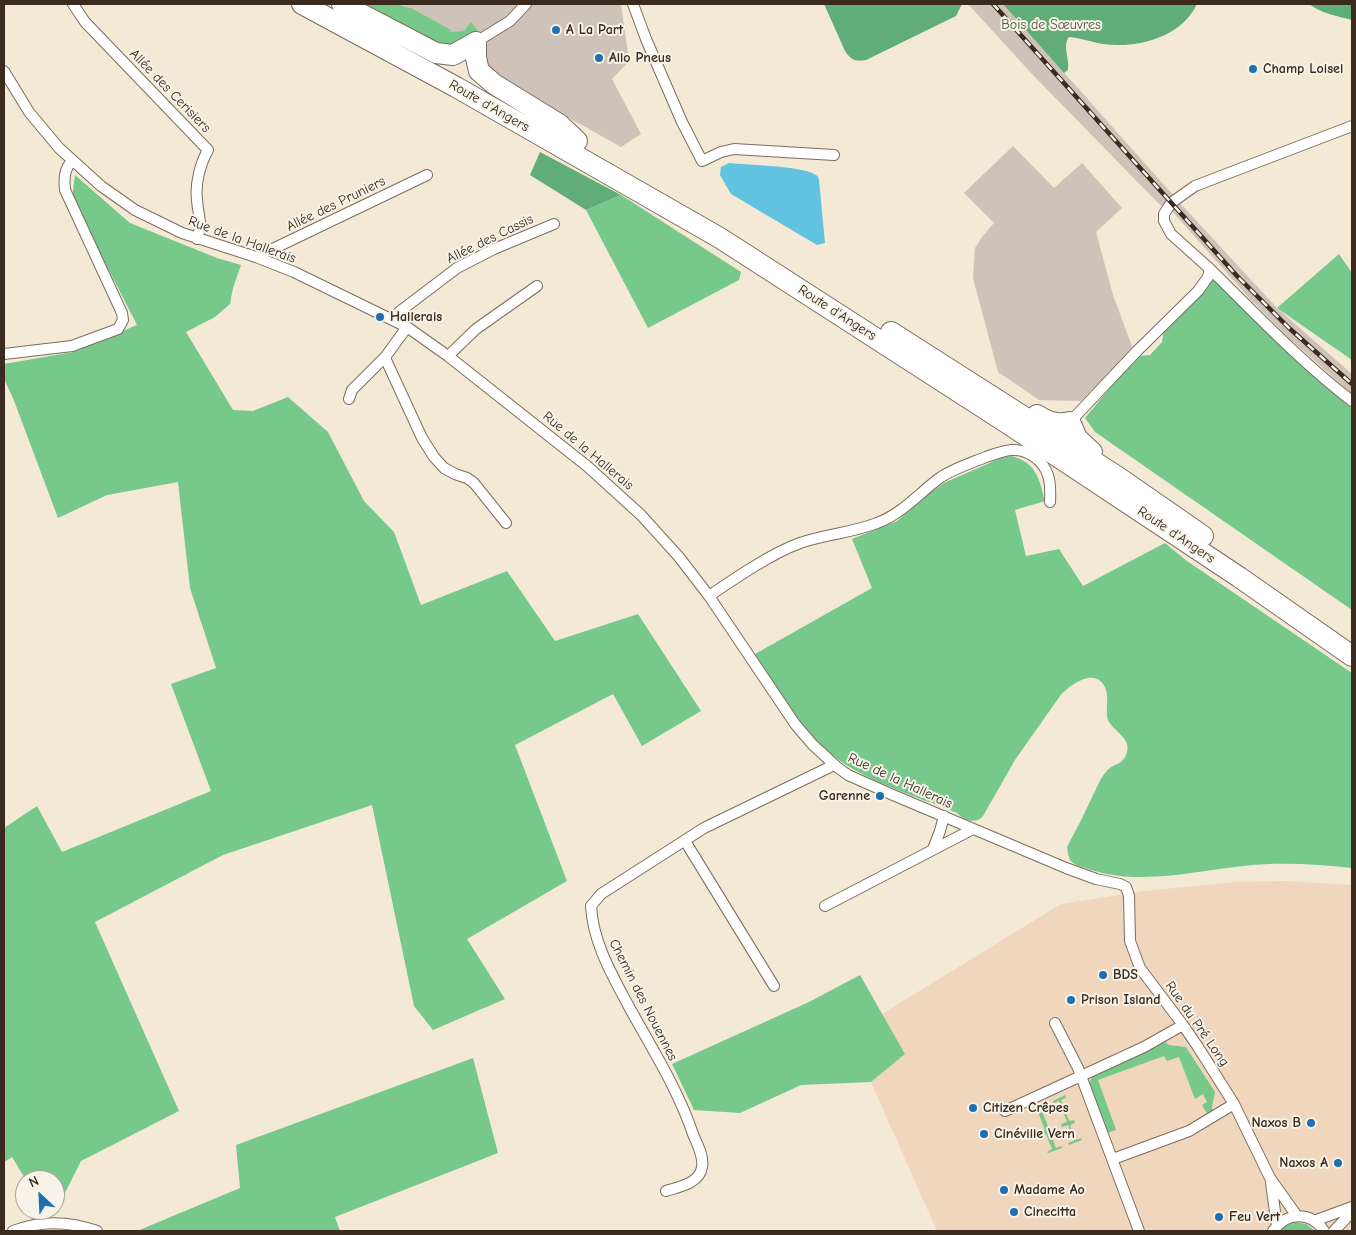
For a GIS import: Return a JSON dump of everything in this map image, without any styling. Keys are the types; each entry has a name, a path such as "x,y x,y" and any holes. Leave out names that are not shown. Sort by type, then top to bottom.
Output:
{"highway":[{"name":"Route d'Angers","path":"302,4 456,87 720,238 1024,434 1239,577 1352,656"},
{"name":"Route d'Angers","path":"330,4 577,141 757,248 967,379 1118,477 1352,640"},
{"path":"342,4 436,53 453,55 476,42 476,58 479,71 494,84 559,124 577,141"},
{"path":"967,379 981,380 1046,420 1056,424 1070,422 1077,438 1106,463 1118,477"}],"street":[{"name":"Allée des Cerisiers","path":"73,4 85,22 208,150 201,166 197,184 197,201 201,224 197,239"},
{"path":"476,42 510,21 526,4"},
{"path":"634,4 650,48 682,122 702,162 721,152 734,149 834,155"},
{"name":"Rue de la Hallerais","path":"4,71 30,112 59,148 101,186 135,210 163,225 197,239 256,257 316,282 407,327 448,356 585,464 626,500 668,544 709,596 795,724 834,765 848,775 1066,868 1096,879 1120,884"},
{"path":"1352,126 1196,186 1171,203 1163,216 1171,234 1210,268 1275,334 1352,401"},
{"path":"4,354 72,346 118,329 123,320 122,313 65,190 64,177 68,164 72,161"},
{"name":"Allée des Pruniers","path":"256,257 427,175"},
{"name":"Allée des Cassis","path":"393,320 399,312 457,268 494,249 554,224"},
{"path":"1070,422 1137,351 1198,291 1208,277 1210,268"},
{"path":"448,356 476,329 537,286"},
{"path":"349,398 352,390 386,356 407,327"},
{"path":"386,356 388,367 419,432 434,457 444,468 474,483 506,523"},
{"path":"709,596 787,548 802,542 878,523 896,514 952,471 1008,449 1023,450 1037,459 1048,472 1050,502"},
{"name":"Chemin des Nouennes","path":"666,1191 692,1182 699,1176 702,1169 702,1159 687,1115 599,948 594,928 592,906 602,894 704,828 834,765"},
{"path":"933,849 944,816"},
{"path":"825,906 973,829"},
{"path":"685,841 774,986"},
{"name":"Rue du Pré Long","path":"1120,884 1126,887 1130,896 1130,941 1140,968 1183,1025 1234,1104 1270,1178 1297,1216"},
{"path":"1055,1024 1082,1077 1140,1231"},
{"path":"1005,1111 1082,1077 1165,1036 1183,1025"},
{"path":"1113,1159 1189,1131 1234,1104"},
{"name":"Rue du Pré Long","path":"1270,1178 1275,1228"},
{"path":"1314,1221 1352,1207"},
{"path":"1334,1231 1352,1212"},
{"path":"1275,1228 1282,1221 1297,1216 1309,1218 1324,1231"},
{"path":"13,1231 36,1224 57,1223 75,1225 97,1231"}],"shaded area":[{"path":"359,4 621,4 629,61 612,79 641,134 621,147 437,44"},
{"path":"968,4 1003,4 1173,195 1161,206 1032,74"},
{"path":"1013,146 1054,188 1082,163 1122,208 1096,232 1113,295 1133,349 1081,401 1039,400 998,372 973,278 975,248 994,223 964,193"},
{"path":"1179,202 1277,308 1352,374 1352,394 1289,338 1250,299 1171,210"},
{"path":"1284,881 1352,885 1352,1231 937,1231 871,1082 905,1054 882,1014 1061,904 1144,891 1236,882"}],"green space":[{"path":"356,4 398,4 411,8 451,30 451,32 464,31 471,22 478,31 446,48"},
{"path":"824,4 962,4 956,16 866,60 859,61 854,60 845,51"},
{"name":"Bois de Sœuvres","path":"1003,4 1197,4 1181,25 1157,38 1144,42 1116,45 1069,37 1066,44 1068,70 1064,73"},
{"path":"1309,4 1352,4 1352,20 1335,16"},
{"path":"540,152 621,195 586,210 530,175"},
{"path":"75,175 130,223 217,258 241,265 230,304 215,317 186,332 233,410 253,411 288,397 328,432 364,501 394,532 421,605 507,571 555,641 638,614 701,711 642,746 613,694 515,745 567,881 467,939 505,999 433,1030 414,1006 372,805 223,855 95,922 179,1111 81,1161 65,1193 65,1170 20,1170 12,1157 4,1162 4,828 37,806 62,852 211,791 171,684 216,668 190,588 178,482 107,495 58,518 13,398 4,379 4,364 73,352 137,325 72,198"},
{"path":"621,195 741,272 739,280 648,328 586,210"},
{"path":"1339,254 1352,273 1352,360 1277,308"},
{"path":"1214,277 1334,392 1352,406 1352,610 1095,432 1085,418 1136,356 1150,355 1162,342 1164,329"},
{"path":"1011,456 1026,462 1035,472 1045,501 1015,510 1026,556 1059,549 1083,586 1165,543 1187,561 1352,673 1352,868 1311,864 1269,864 1178,875 1133,877 1111,875 1073,863 1069,858 1067,847 1102,777 1109,769 1123,760 1128,747 1124,739 1108,720 1106,690 1097,679 1084,679 1077,682 1060,696 1015,760 983,816 973,821 856,771 823,747 801,722 755,654 872,588 852,539 897,521 944,483 1001,458"},
{"path":"860,975 905,1054 871,1082 801,1085 740,1113 694,1110 672,1064 809,1002"},
{"path":"1165,1042 1169,1045 1186,1047 1215,1092 1213,1112 1208,1115 1202,1105 1207,1102 1203,1094 1195,1099 1179,1057 1167,1061 1164,1056 1098,1080 1116,1130 1107,1133 1089,1083 1092,1077"},
{"path":"473,1058 498,1153 335,1217 340,1231 137,1231 240,1188 236,1145"},
{"path":"1065,1095 1066,1098 1061,1100 1069,1121 1074,1120 1075,1123 1070,1125 1075,1140 1081,1138 1082,1140 1069,1145 1068,1143 1074,1141 1068,1125 1062,1127 1061,1124 1067,1122 1059,1101 1053,1103 1053,1101"},
{"path":"1046,1105 1047,1108 1042,1111 1049,1129 1054,1127 1055,1130 1050,1133 1056,1148 1061,1146 1062,1148 1048,1153 1052,1149 1046,1134 1041,1136 1040,1133 1045,1130 1038,1112 1033,1114 1032,1111"},
{"path":"1294,1222 1306,1224 1315,1231 1279,1231"}],"water":[{"path":"729,163 798,169 817,176 819,180 825,243 817,245 731,194 720,175 721,167"}],"railway":[{"path":"993,4 1237,276 1289,328 1352,384"}],"place":[{"name":"A La Part","path":"556,30"},
{"name":"Allo Pneus","path":"599,58"},
{"name":"Champ Loisel","path":"1253,69"},
{"name":"Hallerais","path":"380,317"},
{"name":"Garenne","path":"880,796"},
{"name":"BDS","path":"1103,975"},
{"name":"Prison Island","path":"1071,1000"},
{"name":"Citizen Crêpes","path":"973,1108"},
{"name":"Naxos B","path":"1311,1123"},
{"name":"Cinéville Vern","path":"984,1134"},
{"name":"Naxos A","path":"1338,1163"},
{"name":"Madame Ao","path":"1004,1190"},
{"name":"Cinecitta","path":"1014,1212"},
{"name":"Feu Vert","path":"1219,1217"}]}
